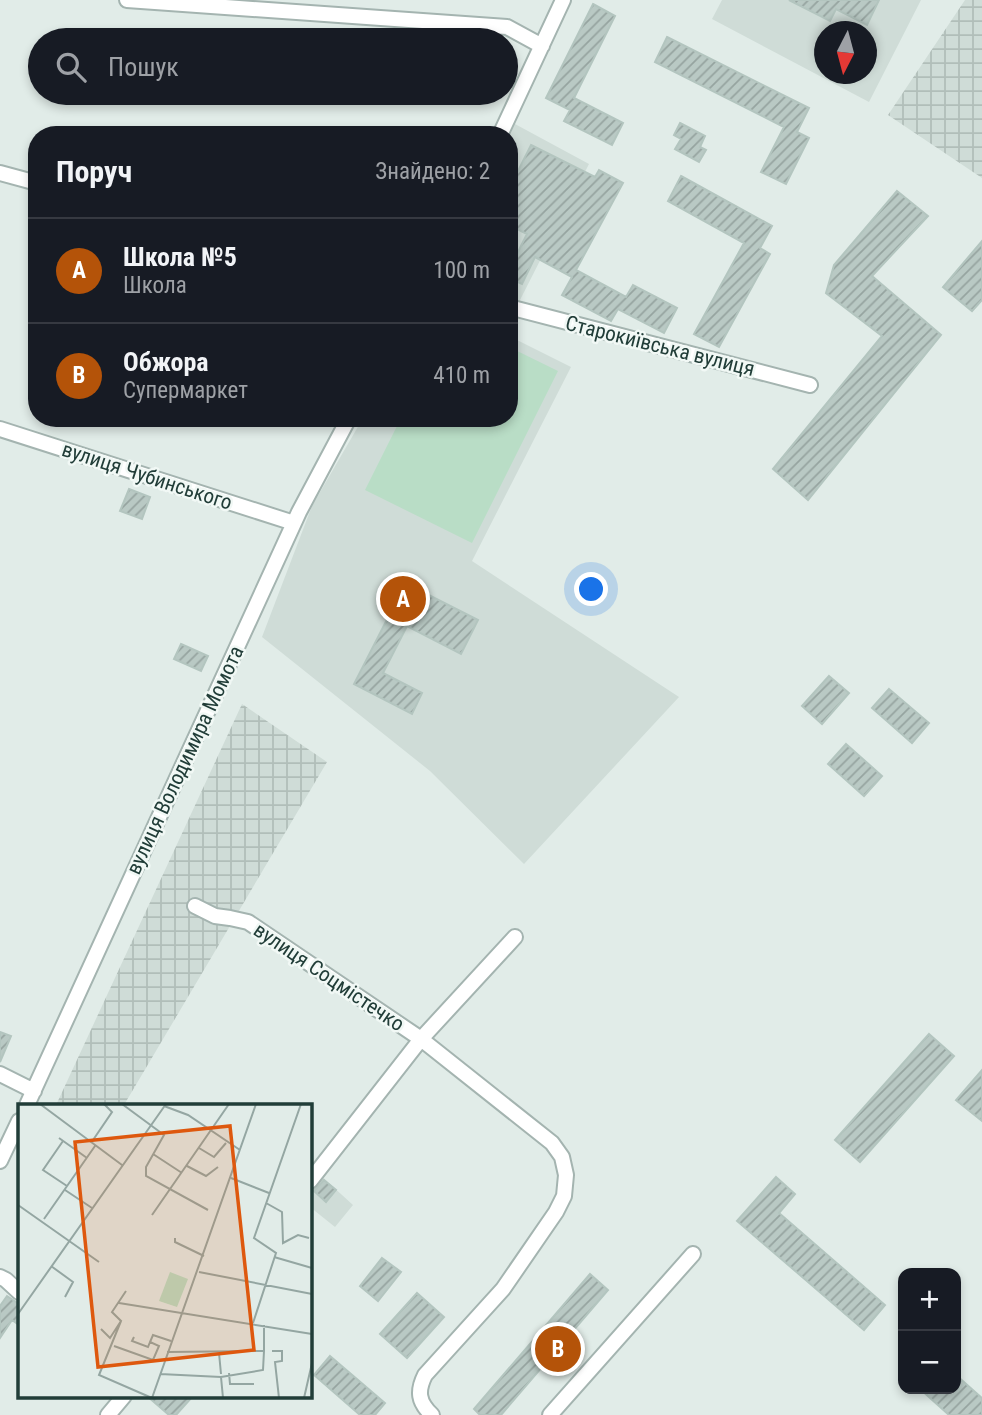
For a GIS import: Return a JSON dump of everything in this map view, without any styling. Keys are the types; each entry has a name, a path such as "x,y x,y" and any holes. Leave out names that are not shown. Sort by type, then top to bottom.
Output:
{"street":[{"path":"127,0 221,3 509,28"},
{"path":"518,97 563,0"},
{"path":"518,33 542,46"},
{"path":"504,126 514,105"},
{"path":"0,173 28,181"},
{"name":"Старокиївська вулиця","path":"518,309 810,385"},
{"name":"вулиця Володимира Момота","path":"28,1104 294,523 344,427"},
{"name":"вулиця Чубинського","path":"0,429 294,523"},
{"name":"вулиця Соцмістечко","path":"195,906 215,916 248,922 421,1039 552,1143 562,1157 566,1175 564,1196 556,1212 503,1289 425,1375 420,1386 420,1398 432,1415"},
{"name":"вулиця Соцмістечко","path":"312,1178 421,1039 515,937"},
{"path":"0,1074 34,1091"},
{"path":"0,1161 18,1123"},
{"path":"550,1415 693,1254"},
{"path":"0,1278 18,1291"},
{"path":"108,1415 122,1398"}],"shaded area":[{"path":"722,0 921,0 869,102 835,84 877,84 877,21 814,21 814,73 712,19"},
{"path":"965,0 982,0 982,178 888,115"},
{"path":"515,124 589,164 519,302 518,126 514,126"},
{"path":"518,340 571,367 472,561 679,697 524,864 430,771 262,637 312,506 358,427 518,427"},
{"path":"242,704 327,762 125,1104 57,1103"},
{"path":"319,1174 353,1205 335,1227 312,1209 312,1183"}],"green space":[{"path":"518,351 558,371 472,543 365,490 396,427 518,427"}],"building":[{"path":"789,0 879,0 869,21 859,21 836,9 830,21"},
{"path":"593,4 615,16 574,98 623,123 612,145 564,121 570,110 546,98"},
{"path":"667,37 809,108 797,132 809,138 786,184 761,172 784,127 655,62"},
{"path":"680,123 705,136 700,147 706,150 699,162 675,149 681,139 674,135"},
{"path":"531,145 595,177 599,170 623,183 576,270 626,297 633,285 677,308 664,333 618,309 611,321 562,295 572,277 535,257 522,284 518,282 518,252 527,234 518,230 518,171"},
{"path":"681,176 772,226 760,248 770,254 719,347 694,334 744,243 668,201"},
{"path":"897,191 928,216 872,276 941,335 808,500 773,469 882,336 826,293 834,265"},
{"path":"982,241 982,300 972,311 943,287"},
{"path":"129,489 150,497 142,519 120,511"},
{"path":"401,592 418,600 423,592 478,620 461,654 407,626 383,673 422,693 412,714 354,684"},
{"path":"181,644 208,656 201,671 174,659"},
{"path":"829,676 849,693 822,724 802,706"},
{"path":"889,689 929,723 912,743 872,708"},
{"path":"846,744 882,776 864,796 828,764"},
{"path":"0,1032 11,1036 0,1062"},
{"path":"929,1034 954,1056 860,1162 835,1140"},
{"path":"982,1070 982,1121 956,1100"},
{"path":"776,1177 795,1194 779,1213 885,1305 864,1330 737,1221"},
{"path":"324,1180 336,1190 326,1202 314,1191"},
{"path":"382,1258 401,1272 378,1301 360,1286"},
{"path":"590,1274 608,1290 501,1415 480,1415 474,1409"},
{"path":"417,1293 444,1317 407,1358 380,1334"},
{"path":"7,1296 18,1303 18,1324 12,1320 0,1338 0,1306"},
{"path":"330,1356 385,1403 375,1415 360,1415 314,1375"},
{"path":"961,1379 982,1398 982,1415 949,1415 926,1394 961,1394"},
{"path":"149,1398 191,1398 176,1415 169,1415"}],"place":[{"name":"Школа №5","path":"403,599"},
{"name":"Обжора","path":"558,1349"}]}
